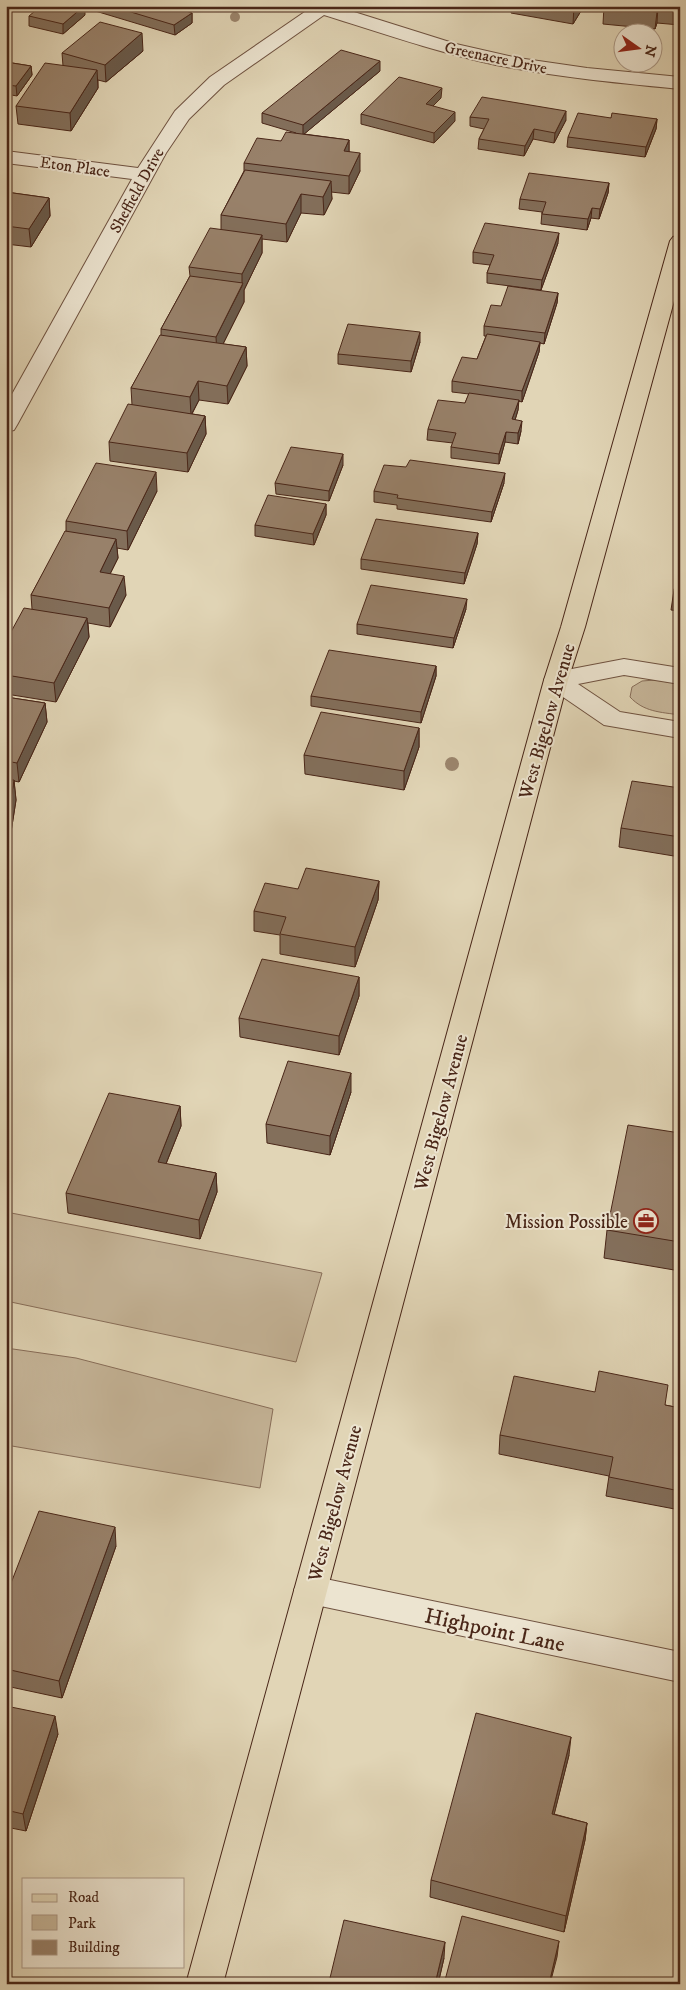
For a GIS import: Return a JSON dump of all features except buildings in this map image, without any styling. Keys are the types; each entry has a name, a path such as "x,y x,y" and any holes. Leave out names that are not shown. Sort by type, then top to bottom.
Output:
{"main road":[{"name":"West Bigelow Avenue","path":"204,1984 556,680 573,626 680,241"}],"street":[{"name":"Greenacre Drive","path":"321,7 417,39 494,59 529,66 680,83"},
{"name":"Sheffield Drive","path":"6,425 161,145 192,103 245,60 321,7"},
{"name":"Eton Place","path":"6,157 144,175"},
{"path":"556,680 624,667 680,676"},
{"path":"556,680 613,720 680,730"},
{"name":"Highpoint Lane","path":"311,1590 680,1667"}],"green space":[{"path":"655,680 680,684 680,715 659,712 641,706 630,697 632,687 642,681"},
{"path":"6,1212 322,1273 296,1362 6,1301"},
{"path":"6,1348 76,1358 273,1409 260,1488 6,1445"}],"place":[{"name":"Mission Possible","path":"646,1221"}]}
